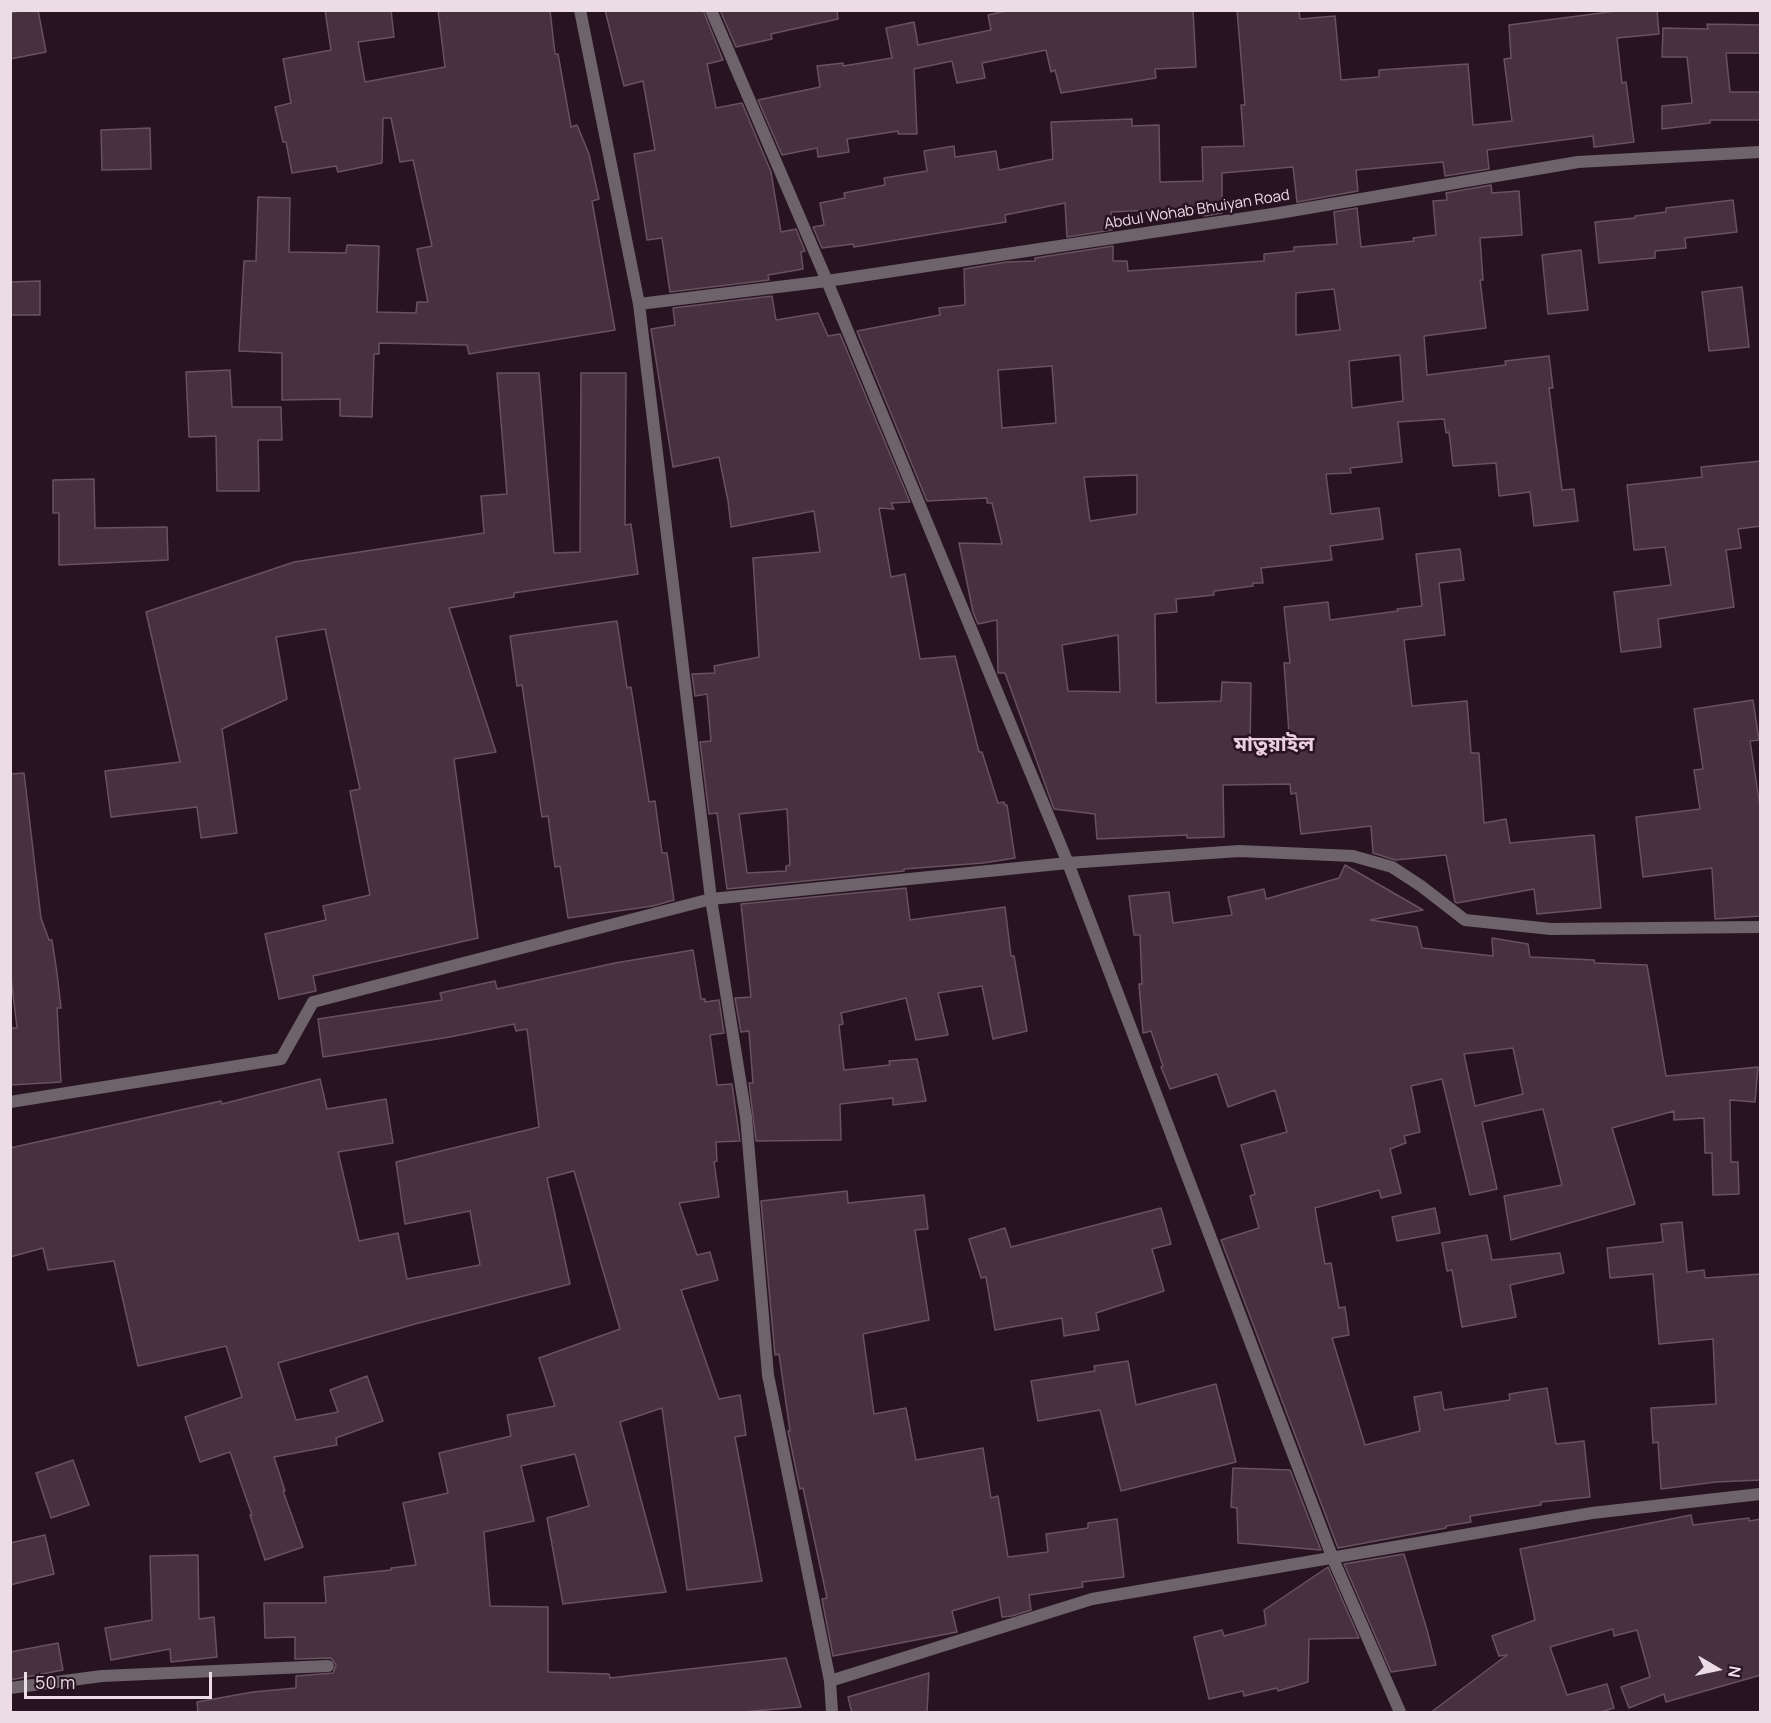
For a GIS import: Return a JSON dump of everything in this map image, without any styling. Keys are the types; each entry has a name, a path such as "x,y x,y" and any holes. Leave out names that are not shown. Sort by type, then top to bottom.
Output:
{"street":[{"path":"580,10 639,304 711,899 746,1116 768,1375 830,1681 832,1713"},
{"path":"711,10 827,281 1068,863 1333,1559 1400,1713"},
{"name":"Abdul Wohab Bhuiyan Road","path":"639,304 827,281 1279,213 1578,162 1760,153"},
{"path":"10,1102 281,1059 313,1002 711,899 1068,863 1239,851 1353,856 1392,867 1465,920 1551,929 1761,927"},
{"path":"830,1681 1092,1599 1592,1513 1761,1494"},
{"path":"10,1688 102,1676 327,1666"}],"building":[{"path":"38,10 46,52 10,59 10,13"},
{"path":"325,10 391,10 394,37 358,42 365,82 445,67 438,10 550,10 555,54 558,54 571,127 577,125 589,154 599,199 592,201 615,330 469,354 467,345 379,343 379,354 374,354 372,417 340,416 340,399 282,400 282,353 239,351 244,261 256,261 258,197 290,198 289,252 346,253 347,245 379,246 377,312 416,313 417,302 428,302 417,249 432,246 413,160 400,162 391,118 383,118 382,163 338,172 336,166 292,173 286,142 283,142 275,107 291,103 283,59 331,50"},
{"path":"605,10 703,10 723,60 707,64 716,108 742,103 771,172 781,232 796,229 805,251 801,252 803,269 768,275 769,280 670,292 662,238 647,240 634,154 655,150 643,81 624,86"},
{"path":"720,10 837,10 838,19 771,34 772,39 736,47"},
{"path":"1010,10 1193,10 1196,67 1155,69 1156,78 1061,93 1055,70 1051,72 1046,50 982,63 985,78 957,83 952,61 914,69 917,134 898,134 898,131 847,139 849,152 818,157 817,148 782,155 758,100 820,87 817,66 843,63 843,66 892,58 886,28 914,22 918,45 991,30 988,15"},
{"path":"1237,10 1299,10 1300,19 1335,16 1341,80 1379,77 1379,70 1468,64 1473,125 1512,121 1504,59 1511,58 1509,25 1624,10 1657,10 1659,34 1617,38 1622,83 1626,82 1634,142 1594,147 1593,136 1487,150 1489,169 1445,176 1443,162 1356,170 1358,191 1297,202 1293,167 1222,173 1222,213 1204,216 1204,212 1152,213 1152,210 1111,212 1112,230 1067,237 1065,203 1005,215 1006,222 854,247 853,244 822,248 813,227 824,225 820,203 845,198 844,193 885,185 884,178 927,171 924,151 954,146 955,157 996,151 999,170 1053,159 1051,122 1132,119 1132,126 1159,125 1160,182 1203,181 1202,147 1244,146 1241,105 1245,105"},
{"path":"1707,24 1761,25 1761,53 1726,53 1730,92 1761,92 1761,120 1710,120 1710,123 1662,129 1662,106 1692,103 1687,57 1662,57 1663,28 1708,29"},
{"path":"150,128 151,169 102,170 101,130"},
{"path":"1491,185 1492,193 1519,191 1522,235 1480,238 1483,280 1480,280 1486,328 1424,336 1427,375 1506,365 1505,361 1549,356 1553,388 1549,388 1562,490 1574,489 1578,521 1534,526 1530,492 1499,496 1496,463 1453,466 1449,432 1446,433 1444,419 1398,422 1402,462 1350,468 1351,473 1326,474 1331,514 1379,508 1383,539 1330,546 1332,560 1261,568 1263,583 1214,591 1214,595 1176,599 1177,612 1155,614 1156,703 1221,701 1222,682 1251,683 1250,747 1290,747 1284,663 1290,663 1284,607 1328,602 1330,620 1422,606 1416,554 1460,549 1464,580 1439,583 1445,635 1404,640 1412,706 1467,701 1471,753 1479,753 1484,823 1506,819 1510,843 1594,835 1601,908 1537,914 1534,889 1457,903 1446,855 1395,860 1373,853 1371,826 1301,834 1296,793 1291,794 1290,784 1223,785 1224,837 1187,838 1187,835 1097,839 1095,814 1054,809 1005,673 998,673 997,620 978,624 973,612 959,543 1002,544 992,503 987,503 987,498 927,501 857,331 940,315 939,308 965,305 964,269 1007,262 1035,261 1035,258 1113,246 1113,261 1127,261 1128,271 1264,261 1264,254 1294,251 1294,247 1337,244 1334,212 1357,208 1361,247 1414,241 1413,238 1436,235 1433,201 1447,200 1446,193","holes":["1334,289 1340,330 1296,335 1296,293","1400,355 1403,401 1352,408 1349,361","1052,366 1056,423 1002,428 998,370","1137,475 1137,514 1090,521 1084,477","1118,635 1120,692 1068,691 1062,645"]},
{"path":"1733,200 1737,232 1685,238 1686,248 1655,251 1655,258 1599,263 1595,222 1666,212 1666,208"},
{"path":"1581,250 1588,310 1548,314 1542,255"},
{"path":"40,281 40,315 10,315 10,282"},
{"path":"1742,287 1749,347 1709,351 1702,292"},
{"path":"772,296 776,320 818,313 828,336 840,334 910,502 891,503 894,509 879,508 891,577 905,574 920,659 955,656 979,752 982,752 998,803 1004,802 1007,805 1015,858 727,889 717,813 709,814 700,742 711,741 707,694 695,696 692,674 715,673 714,666 759,657 753,558 820,552 814,511 731,527 719,457 673,467 651,329 675,325 673,308","holes":["787,809 790,865 786,866 786,871 747,873 739,814"]},
{"path":"230,370 232,407 281,407 282,440 258,440 259,491 217,491 216,436 189,437 186,372"},
{"path":"497,373 539,373 554,553 580,552 581,373 626,373 625,525 631,524 638,574 514,593 514,597 449,608 496,752 454,759 478,938 313,976 316,991 279,999 265,934 326,920 323,906 370,895 350,791 360,789 325,629 276,637 287,699 222,729 237,833 201,838 197,807 111,817 105,771 180,762 146,612 294,562 484,533 481,496 507,494"},
{"path":"1761,461 1761,526 1738,529 1741,548 1726,550 1734,607 1658,619 1661,647 1621,652 1614,592 1671,585 1665,547 1634,550 1627,485 1702,477 1701,467"},
{"path":"94,479 95,528 167,527 168,560 59,565 59,513 53,513 53,480"},
{"path":"617,621 627,688 631,687 649,802 655,801 662,853 667,853 674,900 653,906 568,918 560,866 555,867 548,816 542,817 522,685 517,686 510,636"},
{"path":"1753,700 1759,740 1750,741 1761,813 1761,916 1715,919 1712,868 1643,877 1636,817 1700,809 1694,770 1703,769 1694,709"},
{"path":"24,773 41,918 49,940 52,940 57,973 61,1008 57,1008 61,1082 10,1085 10,1028 17,1028 10,969 10,774"},
{"path":"1345,865 1423,910 1370,920 1417,927 1422,948 1493,956 1492,938 1528,944 1530,957 1647,965 1666,1076 1758,1067 1755,1102 1730,1100 1731,1162 1738,1162 1739,1194 1713,1195 1712,1153 1705,1153 1704,1118 1674,1120 1674,1111 1612,1128 1635,1204 1511,1240 1504,1196 1562,1185 1543,1109 1482,1122 1497,1189 1470,1195 1442,1079 1411,1086 1420,1132 1404,1136 1406,1143 1390,1149 1401,1193 1381,1198 1379,1190 1315,1208 1325,1264 1331,1263 1339,1308 1345,1307 1349,1335 1332,1338 1365,1445 1420,1431 1414,1397 1441,1392 1444,1410 1510,1400 1509,1394 1547,1388 1556,1444 1584,1441 1590,1497 1541,1502 1541,1505 1470,1516 1471,1522 1338,1548 1221,1240 1259,1228 1250,1196 1255,1194 1241,1145 1287,1132 1275,1090 1228,1107 1217,1074 1170,1089 1151,1031 1143,1033 1139,984 1142,984 1140,935 1134,935 1129,896 1169,892 1173,923 1232,915 1228,897 1264,889 1266,899 1339,878","holes":["1513,1048 1523,1094 1475,1106 1464,1054"]},
{"path":"906,888 910,920 1005,907 1011,956 1014,956 1027,1031 993,1039 982,986 938,993 948,1035 916,1040 906,998 841,1013 843,1024 839,1025 844,1070 890,1065 889,1061 917,1059 926,1101 893,1105 893,1098 840,1104 841,1140 756,1141 749,1083 753,1083 749,1031 741,1032 735,998 751,997 741,904"},
{"path":"693,950 701,999 705,999 705,1002 719,1000 724,1033 710,1035 717,1085 732,1084 740,1141 716,1142 717,1161 714,1162 719,1197 679,1203 697,1255 710,1252 718,1280 681,1290 719,1399 740,1395 746,1435 735,1437 762,1581 687,1590 662,1408 620,1422 666,1592 563,1604 547,1518 589,1506 575,1454 521,1466 534,1521 484,1532 490,1606 548,1607 548,1672 609,1674 610,1678 786,1658 801,1707 731,1713 198,1713 197,1702 253,1692 296,1688 296,1676 333,1673 336,1665 331,1658 295,1659 295,1637 265,1638 264,1603 326,1603 324,1577 416,1565 403,1503 448,1493 439,1453 511,1436 507,1415 555,1406 539,1358 620,1329 574,1171 547,1178 570,1284 415,1324 278,1363 296,1420 338,1412 330,1390 367,1376 383,1421 336,1438 337,1445 274,1457 285,1491 283,1491 303,1547 265,1560 230,1452 200,1462 185,1417 242,1397 226,1346 138,1366 114,1261 48,1270 43,1248 10,1257 10,1148 221,1101 222,1104 320,1079 327,1109 386,1099 393,1143 338,1152 359,1241 398,1233 407,1279 480,1265 470,1211 405,1224 396,1162 539,1127 527,1029 516,1031 514,1024 450,1037 323,1057 318,1019 442,1000 440,993 495,981 497,989 615,963"},
{"path":"847,1191 848,1203 924,1195 928,1229 915,1230 929,1320 863,1334 874,1414 906,1408 916,1460 983,1448 991,1498 998,1496 1008,1557 1048,1552 1046,1534 1088,1528 1088,1523 1117,1519 1124,1577 1082,1582 1083,1587 1029,1595 1031,1610 1012,1616 1002,1617 999,1597 952,1611 957,1632 833,1656 822,1599 827,1598 788,1431 790,1431 779,1354 775,1355 761,1201"},
{"path":"1161,1208 1171,1244 1152,1249 1164,1291 1096,1313 1099,1330 1064,1336 1062,1318 995,1330 986,1277 981,1278 969,1239 1005,1228 1011,1247"},
{"path":"1435,1208 1440,1233 1397,1241 1392,1217"},
{"path":"1682,1222 1687,1272 1704,1270 1705,1278 1761,1274 1761,1480 1716,1482 1661,1489 1658,1442 1653,1443 1651,1408 1716,1404 1713,1339 1659,1344 1653,1274 1610,1278 1607,1248 1663,1242 1661,1224"},
{"path":"1487,1235 1492,1260 1560,1253 1564,1273 1510,1285 1516,1317 1462,1327 1452,1270 1447,1271 1442,1243"},
{"path":"1128,1361 1136,1405 1216,1384 1236,1462 1121,1491 1100,1410 1038,1421 1031,1381 1095,1371 1094,1366"},
{"path":"73,1460 89,1505 51,1518 36,1473"},
{"path":"1233,1468 1290,1470 1321,1550 1238,1543 1237,1508 1231,1507"},
{"path":"1691,1515 1693,1525 1749,1518 1749,1521 1761,1519 1761,1675 1666,1702 1664,1694 1629,1708 1621,1687 1650,1677 1637,1630 1614,1636 1613,1629 1550,1647 1567,1695 1607,1684 1614,1708 1597,1713 1430,1713 1507,1655 1499,1656 1492,1636 1535,1620 1520,1549"},
{"path":"45,1535 54,1574 10,1585 10,1543"},
{"path":"1404,1554 1436,1665 1391,1672 1344,1564"},
{"path":"198,1555 199,1619 214,1617 217,1657 171,1662 170,1649 111,1660 105,1628 152,1620 150,1556"},
{"path":"1328,1567 1359,1638 1309,1639 1308,1682 1278,1691 1277,1688 1244,1696 1243,1691 1209,1699 1194,1637 1222,1630 1224,1636 1266,1625 1264,1610"},
{"path":"58,1643 63,1670 10,1680 10,1652"},
{"path":"929,1673 927,1713 852,1713 848,1697"}],"district":[{"name":"মাতুয়াইল","path":"1274,745"}]}
